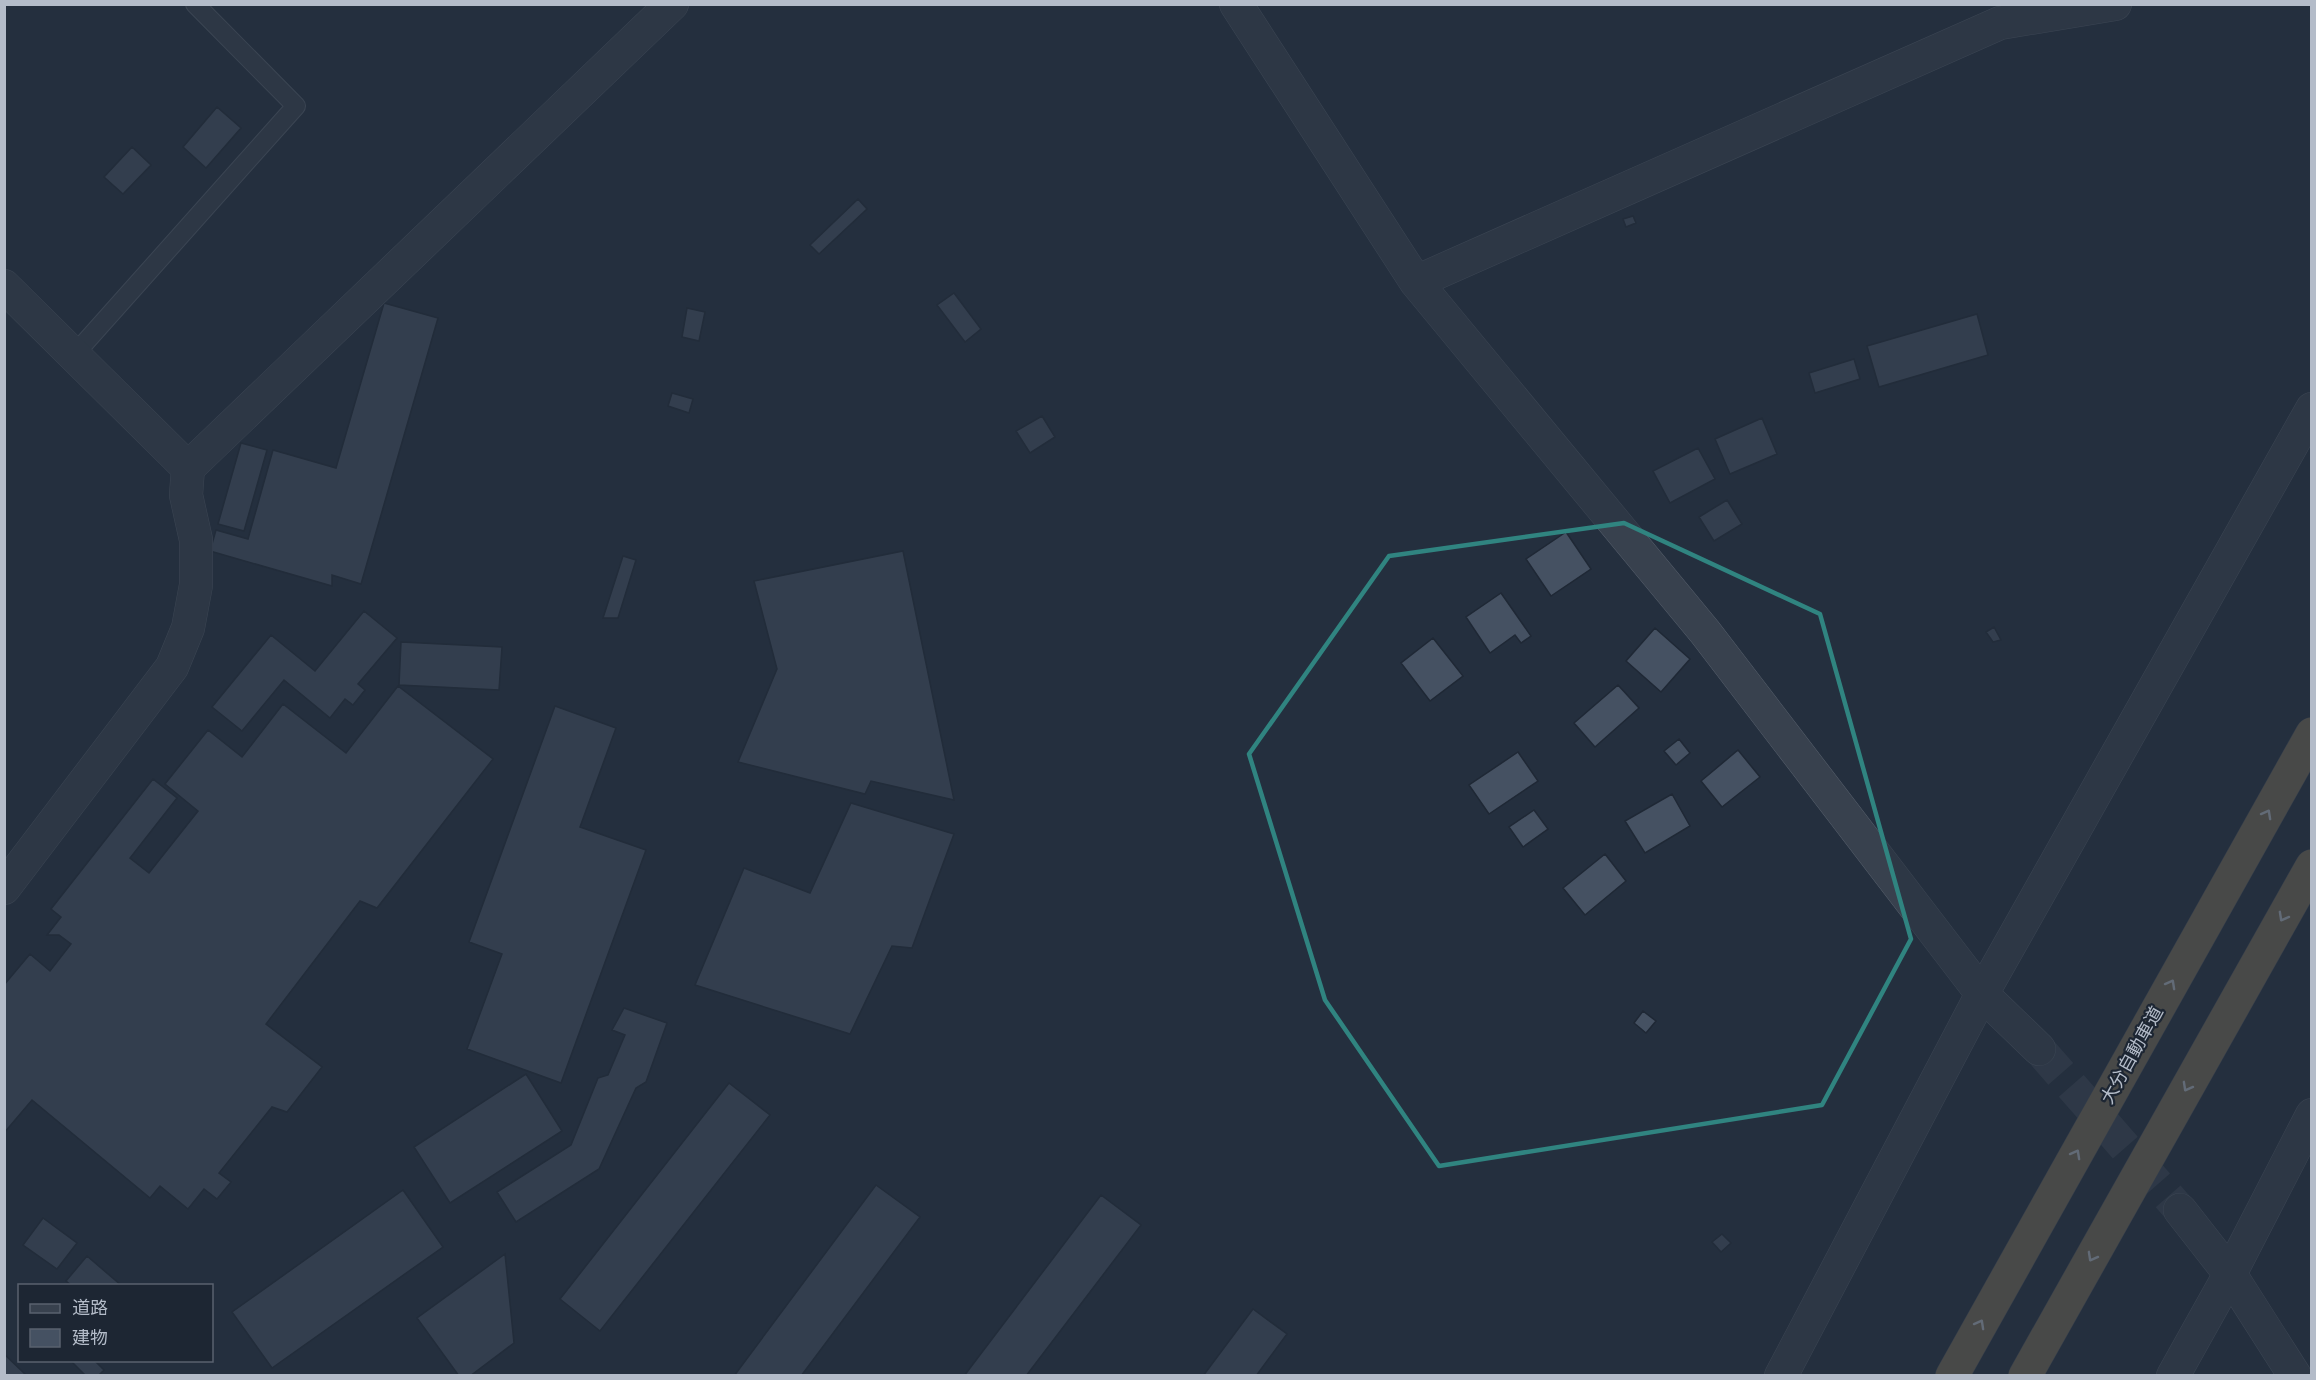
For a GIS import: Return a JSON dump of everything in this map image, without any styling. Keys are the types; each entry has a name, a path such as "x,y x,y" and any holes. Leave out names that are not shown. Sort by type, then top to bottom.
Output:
{"highway":[{"name":"大分自動車道","path":"1952,1376 2312,734"},
{"path":"2025,1376 2312,866"}],"street":[{"path":"4,888 172,667 188,628 196,585 196,540 186,495 188,468 672,4"},
{"path":"1236,4 1416,282 1705,632 1982,994 2039,1049"},
{"path":"1416,282 2000,23 2115,4"},
{"path":"8,294 188,468"},
{"path":"1781,1376 1982,994 2312,409"},
{"path":"2173,1376 2230,1274 2312,1115"},
{"path":"2180,1210 2230,1274 2295,1376"}],"lane":[{"path":"73,356 296,106 195,4"}],"highlighted area":[{"path":"1624,523 1820,614 1911,939 1822,1105 1439,1166 1325,1000 1249,754 1389,556"}],"building":[{"path":"217,107 241,128 206,168 183,147"},
{"path":"132,147 151,165 123,194 104,177"},
{"path":"858,199 867,209 819,254 810,245"},
{"path":"1633,216 1636,223 1626,227 1623,219"},
{"path":"954,293 981,329 965,342 937,305"},
{"path":"384,303 438,318 361,584 332,575 332,586 210,551 216,530 248,539 273,450 336,468"},
{"path":"687,308 705,312 699,341 682,337"},
{"path":"1977,314 1988,355 1879,387 1867,346"},
{"path":"1854,359 1860,379 1815,393 1809,373"},
{"path":"672,393 693,399 689,413 668,406"},
{"path":"1042,416 1055,437 1030,453 1016,431"},
{"path":"1762,418 1777,454 1730,474 1715,439"},
{"path":"241,443 267,450 244,531 218,524"},
{"path":"1698,448 1715,479 1670,503 1653,471"},
{"path":"1727,500 1742,524 1714,541 1699,517"},
{"path":"1566,532 1591,569 1551,596 1526,559"},
{"path":"903,551 954,800 871,781 865,794 738,762 777,669 754,581"},
{"path":"623,556 636,560 618,618 603,618"},
{"path":"1501,593 1531,636 1521,643 1515,635 1490,653 1466,617"},
{"path":"364,611 397,638 358,684 365,690 353,705 345,699 330,718 284,680 242,731 212,707 271,635 315,671"},
{"path":"1994,627 2001,640 1993,642 1986,632"},
{"path":"1655,628 1690,659 1661,692 1626,661"},
{"path":"1433,638 1463,676 1430,701 1401,663"},
{"path":"401,642 502,647 499,690 399,685"},
{"path":"1618,685 1639,708 1595,747 1574,723"},
{"path":"398,686 493,759 377,908 360,901 266,1024 322,1067 287,1112 272,1107 219,1173 231,1182 217,1199 204,1189 188,1209 160,1186 150,1198 32,1100 4,1133 4,985 30,954 50,971 71,944 59,935 47,935 61,917 51,909 153,779 177,798 130,858 149,873 198,811 165,784 208,730 242,757 283,704 346,753"},
{"path":"555,706 616,728 580,827 646,850 561,1083 467,1049 502,954 469,942"},
{"path":"1679,739 1690,753 1676,765 1664,751"},
{"path":"1738,750 1760,777 1722,807 1701,781"},
{"path":"1518,752 1538,781 1489,814 1469,785"},
{"path":"1672,794 1690,826 1645,853 1625,821"},
{"path":"851,803 954,834 912,948 892,946 850,1034 695,985 744,868 810,893"},
{"path":"1534,810 1548,829 1523,847 1509,827"},
{"path":"1605,854 1626,881 1585,915 1563,888"},
{"path":"624,1008 667,1023 646,1082 636,1088 599,1169 516,1222 497,1192 571,1145 598,1078 608,1075 625,1035 612,1030"},
{"path":"1643,1011 1656,1021 1646,1033 1634,1023"},
{"path":"526,1074 562,1131 450,1203 414,1147"},
{"path":"729,1083 770,1115 600,1331 560,1299"},
{"path":"876,1185 920,1217 801,1376 734,1376"},
{"path":"403,1190 443,1247 272,1368 232,1312"},
{"path":"1101,1195 1141,1225 1026,1376 964,1376"},
{"path":"43,1218 77,1243 57,1269 23,1245"},
{"path":"1722,1234 1731,1243 1721,1252 1712,1242"},
{"path":"505,1254 514,1343 470,1376 459,1376 417,1318"},
{"path":"87,1256 120,1284 70,1284 66,1281"},
{"path":"1253,1309 1287,1334 1256,1376 1203,1376"},
{"path":"4,1354 27,1376 4,1376"},
{"path":"72,1362 96,1362 104,1370 98,1376 86,1376"}],"tunnel":[{"path":"2039,1049 2180,1210"}]}
